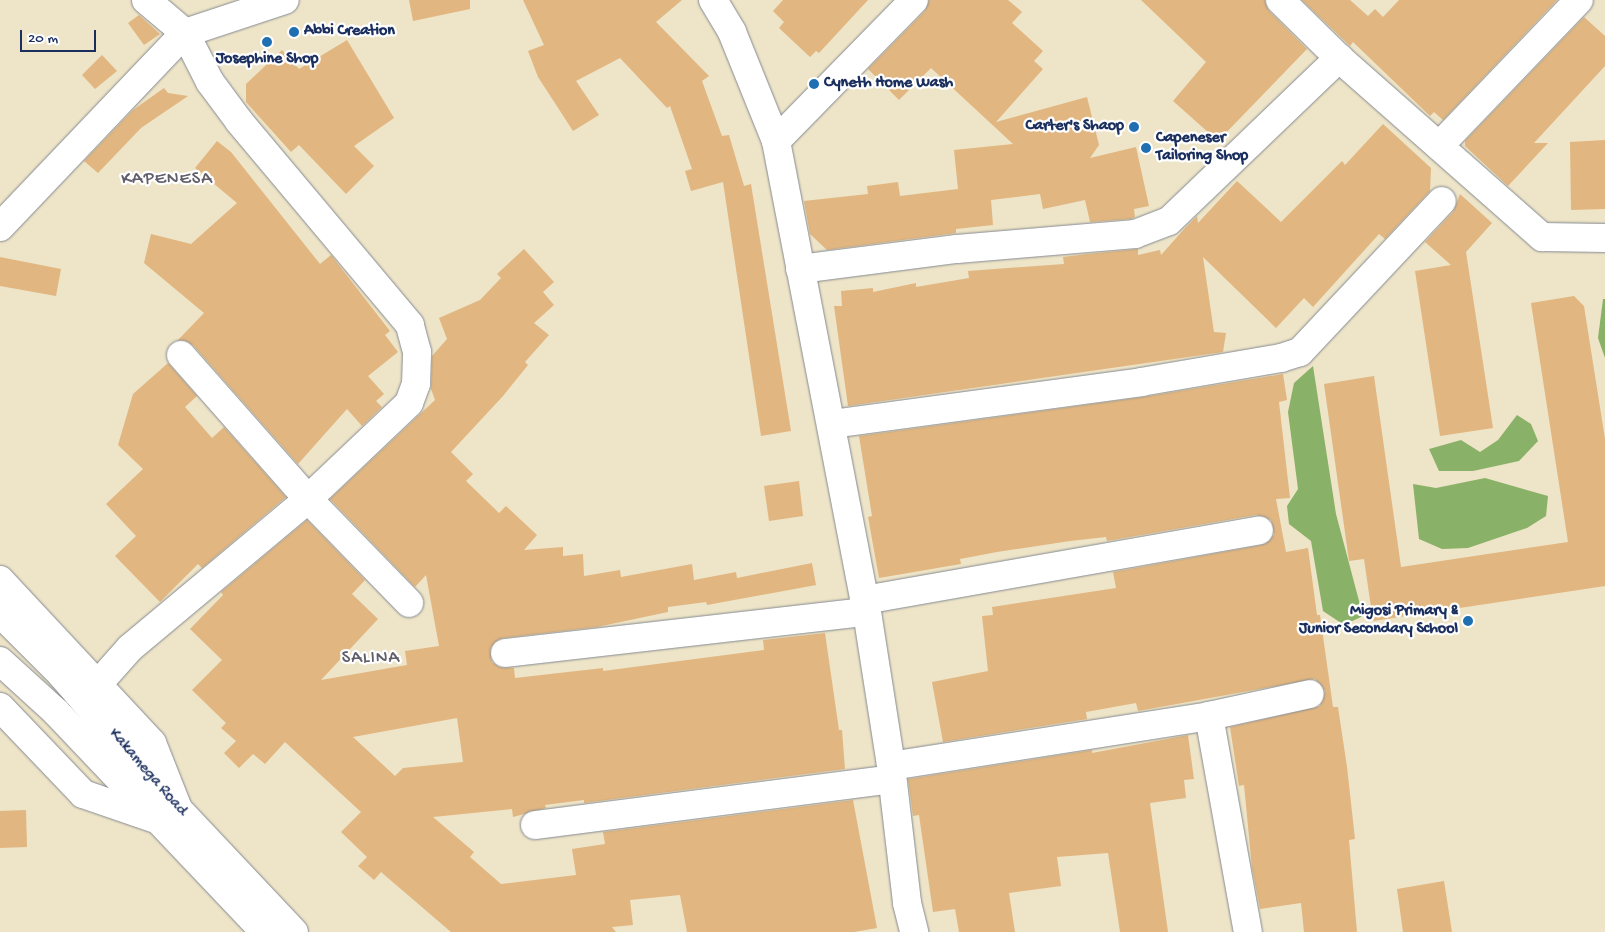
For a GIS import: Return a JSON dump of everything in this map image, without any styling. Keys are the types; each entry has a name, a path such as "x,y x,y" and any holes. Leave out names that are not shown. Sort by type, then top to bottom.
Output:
{"main road":[{"path":"98,684 130,648 308,498 409,403 416,384 417,352 410,325 239,121 210,82 185,33 146,0"},
{"path":"0,226 185,33 285,0"},
{"path":"713,0 732,32 776,141 866,606 892,773 907,903 914,932"},
{"path":"776,141 914,0"},
{"path":"1280,0 1339,58 1542,237 1605,238"},
{"path":"1439,146 1579,0"},
{"path":"800,269 957,249 1135,234 1169,221 1339,58"},
{"path":"832,424 1141,382 1281,358 1300,352 1442,201"},
{"path":"181,355 308,498 409,604"},
{"path":"505,653 866,606 1260,530"},
{"path":"0,580 152,743 170,815 83,794 0,706"},
{"name":"Kakamega Road","path":"0,614 61,674 170,815 265,932"},
{"name":"Kakamega Road","path":"0,661 170,815 294,932"},
{"path":"535,825 892,773 1209,716 1310,694"},
{"path":"1209,716 1248,932"}],"green space":[{"path":"1603,299 1605,299 1605,358 1598,338"},
{"path":"1313,366 1336,514 1363,616 1344,625 1323,611 1311,541 1289,524 1287,506 1298,489 1288,412 1294,383"},
{"path":"1517,415 1531,424 1538,441 1519,461 1473,471 1439,471 1429,449 1461,440 1480,452 1498,440"},
{"path":"1485,478 1548,496 1546,516 1527,528 1468,548 1442,549 1419,539 1413,484 1436,488"}],"building":[{"path":"409,0 470,0 470,9 413,21"},
{"path":"523,0 682,0 656,22 709,76 702,81 722,136 729,135 744,186 751,184 791,431 761,436 723,182 691,191 685,171 692,169 670,106 667,108 620,58 576,81 599,115 573,131 538,77 528,51 544,45"},
{"path":"783,0 868,0 819,53 816,51 810,57 779,28 784,22 773,11"},
{"path":"929,0 1008,0 1022,12 1012,23 1043,51 1034,61 1043,69 996,122 1087,97 1099,145 1090,158 1136,147 1149,206 1134,209 1135,217 1131,219 1090,222 1085,200 1043,209 1040,194 991,200 993,225 956,229 956,233 827,250 810,234 804,201 868,194 867,186 898,182 900,196 958,189 954,150 1013,144 931,68 899,100 868,69 925,11"},
{"path":"1141,0 1265,0 1269,11 1307,49 1218,141 1173,101 1206,62"},
{"path":"1302,0 1350,0 1368,16 1375,9 1383,17 1399,0 1557,0 1443,120 1434,112 1430,116 1353,42 1350,46"},
{"path":"139,15 160,34 144,45 128,23"},
{"path":"1584,17 1605,36 1605,66 1534,143 1548,143 1508,186 1465,146 1465,141"},
{"path":"347,40 394,118 354,146 374,166 346,194 299,145 291,152 246,102 246,84 282,50 299,69"},
{"path":"102,55 117,71 95,89 82,75"},
{"path":"164,88 168,93 188,96 141,128 98,173 84,161 133,110"},
{"path":"1383,124 1431,168 1430,191 1385,239 1379,234 1313,307 1304,298 1276,328 1203,257 1214,332 1226,333 1223,352 848,406 834,306 842,306 841,291 873,288 873,292 916,283 916,287 969,278 968,271 1064,264 1063,257 1087,254 1138,249 1138,255 1160,250 1161,255 1197,216 1198,223 1237,181 1281,222 1342,161 1345,165"},
{"path":"1605,140 1605,209 1571,210 1570,142"},
{"path":"217,141 231,152 320,264 331,255 390,331 385,335 398,352 368,376 384,394 376,401 382,407 362,426 347,409 298,464 193,345 178,340 204,313 144,263 151,234 191,244 237,203 195,168"},
{"path":"1460,194 1492,223 1466,252 1493,428 1440,436 1415,271 1451,265 1425,242 1453,212"},
{"path":"524,249 554,282 543,292 554,305 534,323 549,335 525,362 528,365 503,396 451,452 473,474 466,481 499,513 506,506 537,535 524,550 563,547 563,556 583,554 584,576 620,570 621,577 692,564 694,580 736,572 737,578 812,563 816,585 707,605 706,602 668,607 668,612 597,627 503,638 491,647 492,662 499,667 514,668 515,678 603,668 603,671 764,650 763,640 825,633 839,730 842,730 845,769 584,803 584,800 545,805 546,808 513,817 512,809 433,817 474,852 470,857 501,884 576,875 572,849 605,844 603,832 853,800 877,928 854,932 687,932 680,895 630,900 633,925 612,927 616,932 451,932 381,872 374,880 358,866 367,857 341,832 361,812 285,742 265,764 253,754 239,768 224,753 236,741 221,728 226,723 192,690 222,660 190,629 223,595 221,592 307,520 365,580 352,594 378,619 321,680 407,665 405,651 439,646 426,575 415,587 330,499 435,400 431,389 432,356 447,339 439,318 480,300 501,278 497,274","holes":["457,718 463,762 403,768 395,776 353,737"]},
{"path":"0,257 61,269 56,296 0,286"},
{"path":"1574,296 1584,306 1605,439 1605,586 1373,621 1364,559 1349,561 1324,384 1374,376 1401,567 1568,542 1531,303"},
{"path":"168,363 197,396 185,407 212,438 224,427 286,497 202,568 198,564 160,602 115,556 136,536 106,504 143,469 118,445 133,394"},
{"path":"1283,374 1287,400 1279,402 1290,498 1276,499 1286,552 1308,548 1317,615 1320,615 1333,707 1338,707 1355,839 1349,840 1357,932 1304,932 1301,903 1260,909 1252,868 1244,785 1239,786 1230,727 1320,706 1325,691 1315,679 1138,711 1136,703 1086,712 1087,719 943,742 932,682 988,671 982,616 993,615 992,607 1116,588 1113,572 1262,545 1274,535 1271,520 1256,515 1107,541 1106,537 1070,541 960,559 961,564 879,578 868,517 872,516 859,436 1143,397"},
{"path":"799,481 803,516 769,521 764,486"},
{"path":"1188,735 1194,779 1184,780 1186,798 1150,803 1168,932 1120,932 1108,853 1057,857 1061,886 1009,893 1015,932 959,932 955,909 933,912 919,815 913,816 908,779 1092,750 1092,753"},
{"path":"26,810 27,847 0,848 0,811"},
{"path":"1444,881 1452,932 1403,932 1397,889"}],"place":[{"name":"Abbi Creation","path":"294,32"},
{"name":"Josephine Shop","path":"267,42"},
{"name":"Cyneth Home Wash","path":"814,84"},
{"name":"Carter's Shaop","path":"1134,127"},
{"name":"Capeneser Tailoring Shop","path":"1146,148"},
{"name":"Migosi Primary & Junior Secondary School","path":"1468,621"}],"district":[{"name":"KAPENESA","path":"167,180"},
{"name":"SALINA","path":"371,659"}]}
